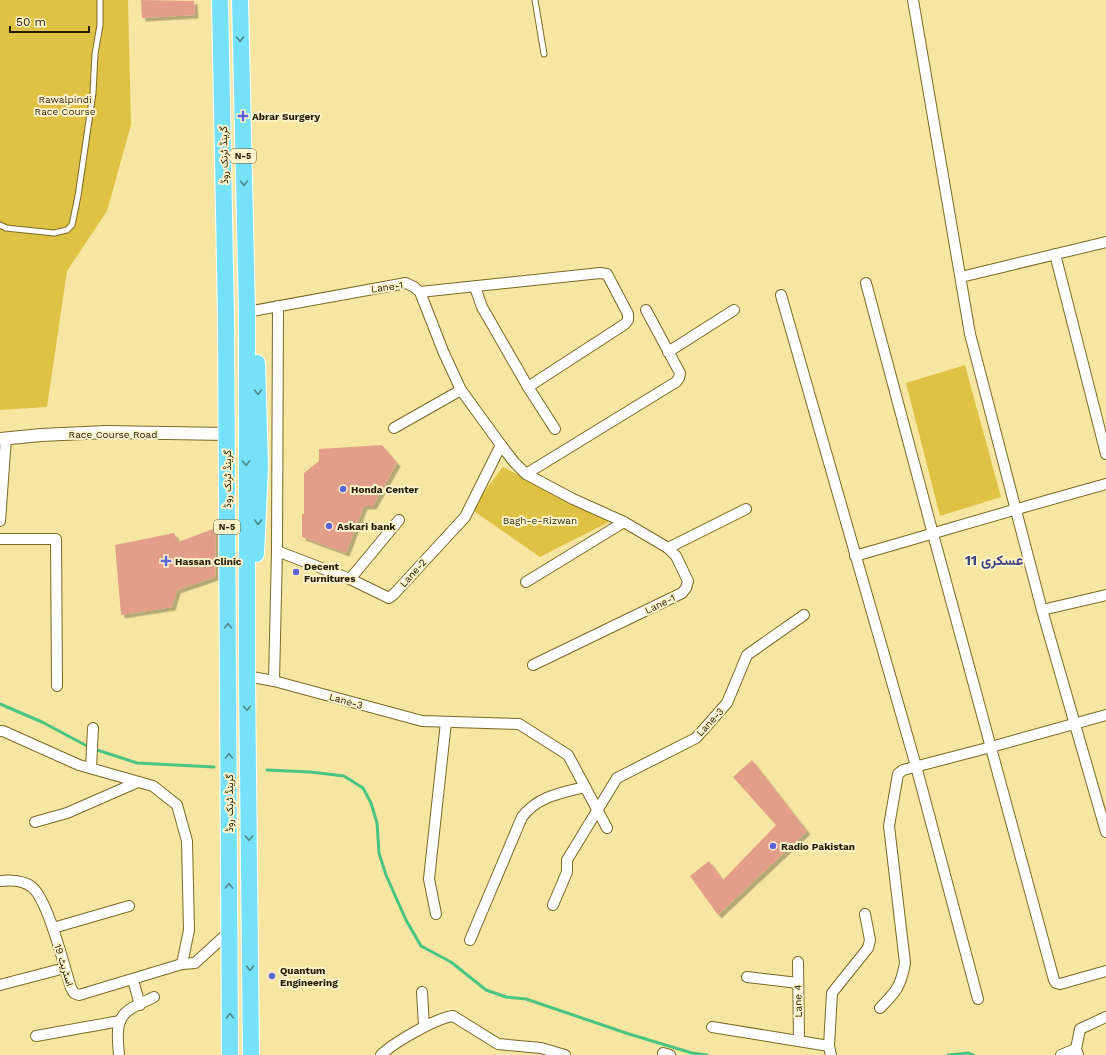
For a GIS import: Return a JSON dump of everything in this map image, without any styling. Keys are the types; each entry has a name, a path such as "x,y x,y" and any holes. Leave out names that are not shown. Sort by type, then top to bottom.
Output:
{"highway":[{"name":"گرینڈ ٹرنک روڈ","path":"220,0 225,229 227,434 230,1055"},
{"name":"گرینڈ ٹرنک روڈ","path":"240,0 247,312 247,676 251,1055"},
{"name":"گرینڈ ٹرنک روڈ","path":"247,312 257,356 260,466 258,542 247,627"},
{"path":"227,434 246,433"}],"street":[{"path":"913,0 970,334 1042,610 1106,829"},
{"path":"961,277 1106,242"},
{"path":"1055,254 1106,454"},
{"path":"420,292 600,273 607,274 628,314 628,320 625,324 528,387"},
{"name":"Lane-1","path":"247,312 406,283 414,287 420,292 443,352 462,390 501,445 526,474 573,499 624,522 668,548 676,556 688,581 686,588 682,593 533,665"},
{"path":"866,283 1054,980 1056,983 1060,984 1106,971"},
{"path":"475,287 482,307 528,387 555,429"},
{"path":"781,295 916,766 978,999"},
{"path":"274,680 277,550 278,306"},
{"path":"526,474 676,382 679,378 680,373 646,310"},
{"path":"668,352 734,310"},
{"path":"394,428 462,390"},
{"name":"Race Course Road","path":"3,439 41,435 106,432 227,434"},
{"path":"0,521 3,439"},
{"name":"Lane-2","path":"277,550 350,579 389,598 465,517 501,445"},
{"path":"855,556 933,534 1016,508 1106,484"},
{"path":"668,548 746,509"},
{"path":"350,579 399,520"},
{"path":"526,582 624,522"},
{"path":"0,540 56,539 57,686"},
{"path":"1042,610 1106,595"},
{"name":"Lane-3","path":"597,810 618,778 696,738 727,703 747,655 804,615"},
{"name":"Lane-3","path":"247,676 274,680 422,721 519,724 568,755 607,828"},
{"path":"880,1008 896,992 903,978 905,963 889,826 898,774 903,770 916,766 1106,715"},
{"path":"436,914 429,879 446,722"},
{"path":"91,768 93,728"},
{"path":"0,731 78,765 154,786 177,805 187,841 189,930 182,964"},
{"path":"35,822 68,813 138,782"},
{"path":"470,940 522,817 529,808 541,800 585,787"},
{"path":"552,905 567,872 567,860 597,810"},
{"name":"اسٹریٹ 19","path":"0,881 22,882 32,887 39,896 53,928 74,993 79,995 134,980 182,964 195,963 229,932"},
{"path":"53,928 129,906"},
{"path":"712,1027 799,1040 830,1050 832,992 870,944 865,914"},
{"name":"Lane 4","path":"798,962 799,1040"},
{"path":"0,985 65,968"},
{"path":"747,977 798,983"},
{"path":"134,980 140,1005"},
{"path":"422,992 424,1026"},
{"path":"119,1055 117,1037 120,1021 128,1010 154,997"},
{"path":"381,1055 424,1026 452,1016 498,1044 541,1048 558,1054"},
{"path":"1061,1055 1077,1052 1080,1029 1106,1017"},
{"path":"36,1036 120,1021"}],"lane":[{"path":"0,226 6,228 54,233 66,230 72,225 78,196 93,93 95,54 100,25 100,0"},
{"path":"535,0 544,54"}],"green space":[{"name":"Rawalpindi Race Course","path":"0,0 128,0 131,125 107,211 67,271 47,407 0,410"},
{"path":"965,365 1001,497 940,516 906,383"},
{"name":"Bagh-e-Rizwan","path":"503,467 609,522 540,557 471,509"}],"building":[{"path":"141,0 194,1 195,15 142,18"},
{"name":"Honda Center","path":"382,445 397,463 373,506 364,506 346,553 302,537 302,514 304,514 304,473 319,461 319,449"},
{"name":"Hassan Clinic","path":"216,528 215,577 177,590 172,607 121,615 115,545 174,533 178,542"},
{"name":"Radio Pakistan","path":"752,760 807,831 718,915 690,876 709,861 723,880 776,825 733,777"}],"waterway":[{"path":"0,704 42,722 89,747"},
{"path":"94,749 137,763 214,767"},
{"path":"267,770 310,772 344,776 363,788 371,803 377,823 379,853 386,875 406,920 421,946 451,962 486,990 506,997 526,999 629,1034 692,1053 707,1055"},
{"path":"948,1055 968,1053 973,1055"}],"place":[{"name":"Abrar Surgery","path":"243,116"},
{"name":"Honda Center","path":"343,489"},
{"name":"Askari bank","path":"329,526"},
{"name":"Hassan Clinic","path":"166,561"},
{"name":"Decent Furnitures","path":"296,572"},
{"name":"Radio Pakistan","path":"773,846"},
{"name":"Quantum Engineering","path":"272,976"}],"district":[{"name":"عسکری 11","path":"994,560"}]}
